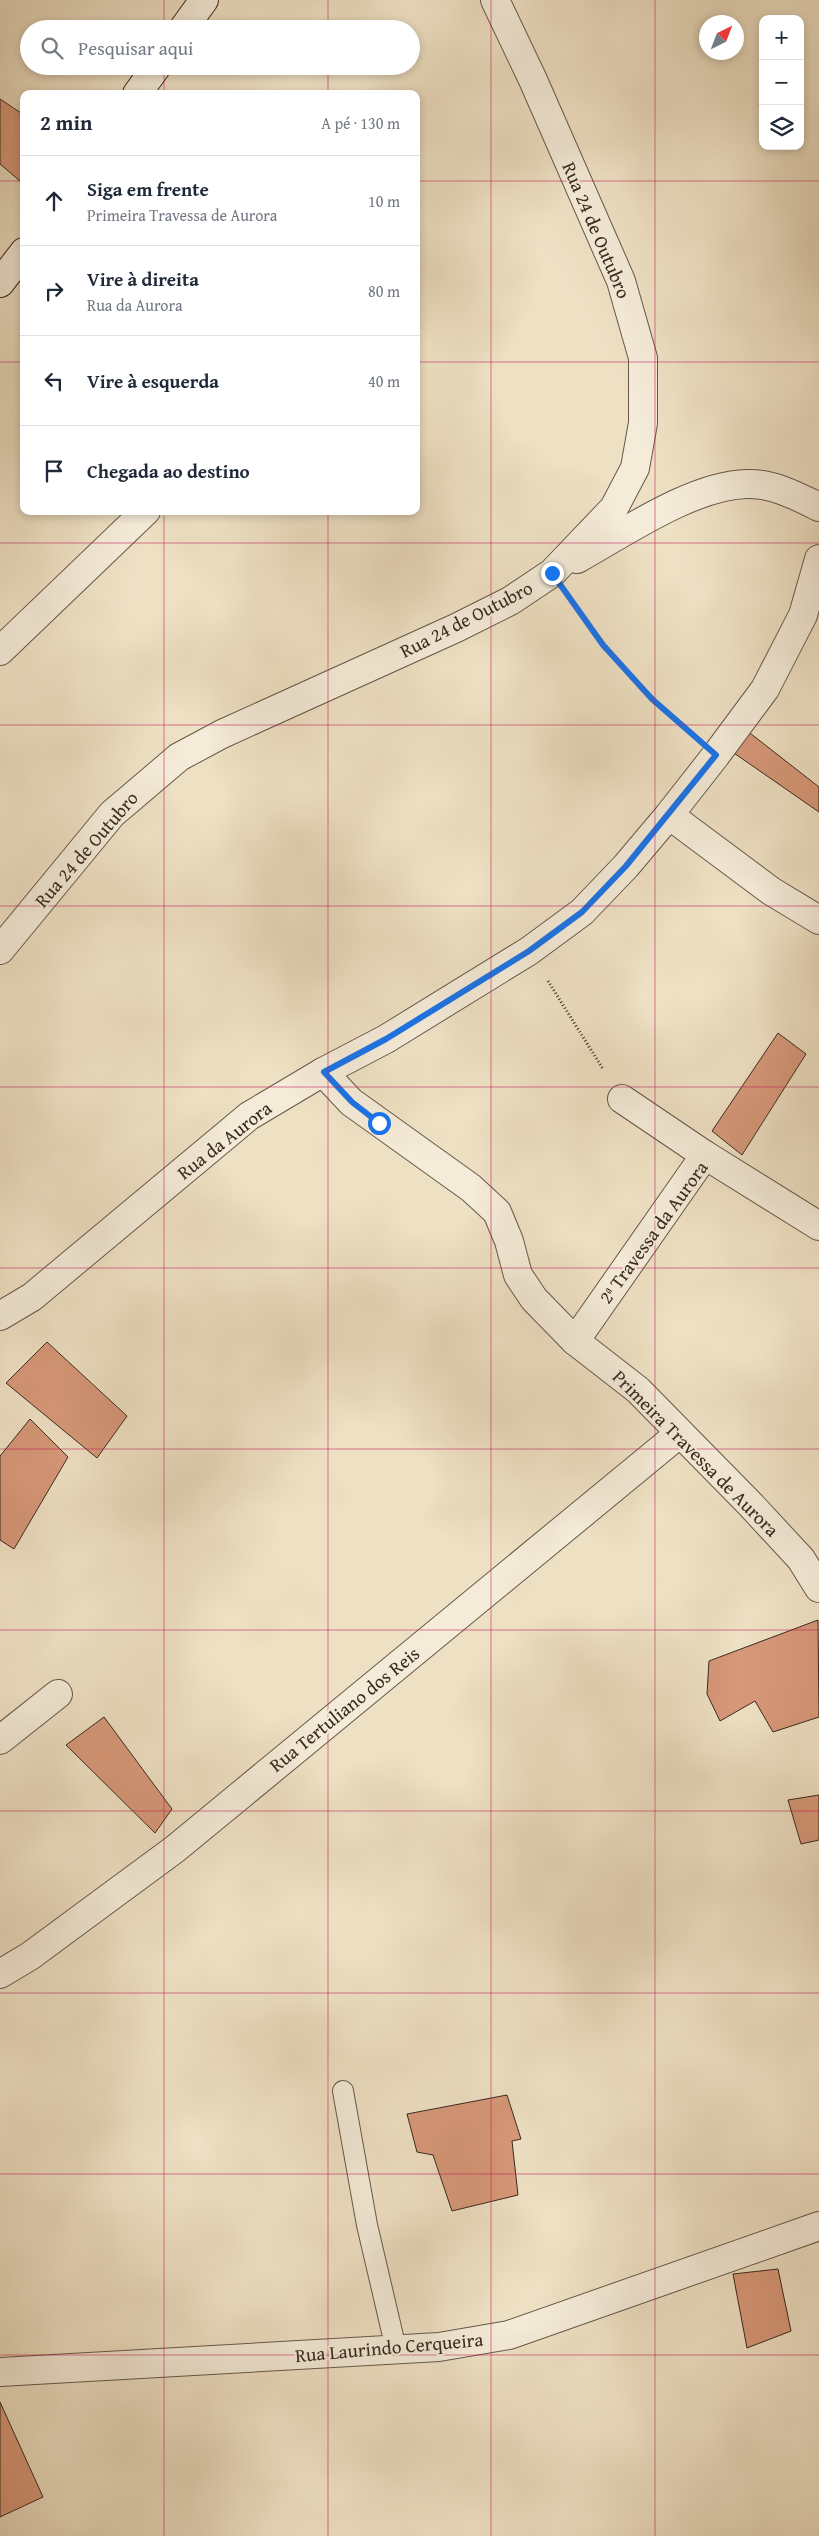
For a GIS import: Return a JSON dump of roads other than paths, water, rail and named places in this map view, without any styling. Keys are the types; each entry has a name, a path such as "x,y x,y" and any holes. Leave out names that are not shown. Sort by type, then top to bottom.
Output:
{"street":[{"path":"190,20 204,0"},
{"name":"Rua 24 de Outubro","path":"0,950 112,814 179,757 222,734 456,628 510,601 552,573 614,508 635,468 643,423 643,358 621,281 533,80 495,0"},
{"path":"140,90 151,75"},
{"path":"0,283 20,257"},
{"path":"552,573 650,518 711,489 748,484 783,490 819,507"},
{"path":"0,651 142,515"},
{"name":"Rua da Aurora","path":"0,1316 32,1297 249,1116 324,1072 386,1039 529,951 582,912 626,866 669,815 716,755 764,688 803,615 819,559"},
{"path":"669,815 771,891 819,920"},
{"name":"Primeira Travessa de Aurora","path":"324,1072 352,1102 471,1188 497,1212 509,1241 518,1275 534,1299 575,1340 638,1390 801,1559 819,1588"},
{"path":"622,1099 705,1156"},
{"name":"2ª Travessa da Aurora","path":"575,1340 705,1156 819,1226"},
{"name":"Rua Tertuliano dos Reis","path":"0,1974 30,1956 175,1849 679,1434"},
{"path":"0,1740 58,1694"},
{"name":"Rua Laurindo Cerqueira","path":"0,2372 439,2346 509,2335 819,2226"}],"lane":[{"path":"343,2091 368,2224 396,2349"}]}
